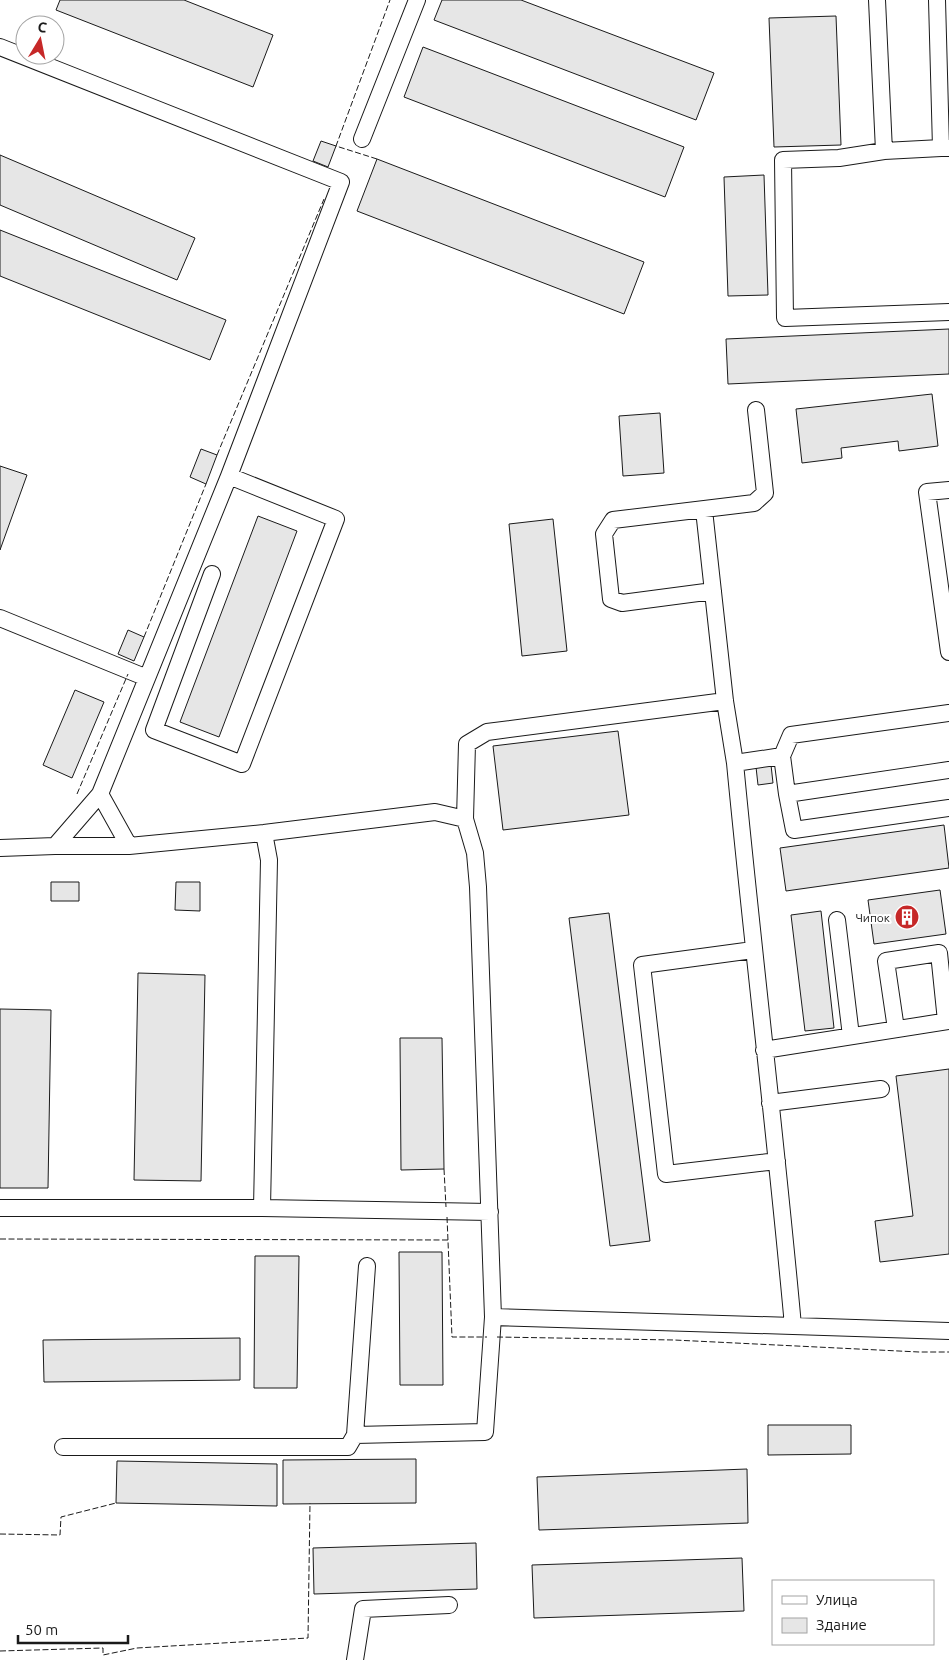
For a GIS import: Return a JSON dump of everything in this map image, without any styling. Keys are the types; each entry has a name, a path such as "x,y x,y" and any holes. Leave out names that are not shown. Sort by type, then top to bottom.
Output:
{"street":[{"path":"362,139 417,0"},
{"path":"877,0 884,151"},
{"path":"937,0 945,148 884,151 839,158 783,160 785,318 949,312"},
{"path":"0,47 341,182 229,476 100,794 55,846"},
{"path":"713,591 622,603 610,599 604,534 613,520 754,503 765,492 756,410"},
{"path":"212,574 154,730 242,764 336,518 229,476"},
{"path":"949,490 927,492 949,652"},
{"path":"704,510 725,701 735,763 793,1326"},
{"path":"0,618 147,678"},
{"path":"354,1435 485,1432 493,1318 478,887 475,853 465,819 467,744 487,732 725,701"},
{"path":"949,713 791,735 782,756 794,830 949,808"},
{"path":"735,763 782,756"},
{"path":"787,794 949,770"},
{"path":"100,794 129,846"},
{"path":"0,848 129,846 264,833 435,812 465,819"},
{"path":"262,1208 269,860 264,833"},
{"path":"837,920 851,1036"},
{"path":"753,950 642,965 666,1174 777,1161"},
{"path":"764,1050 947,1021 939,953 886,961 896,1029"},
{"path":"770,1103 881,1088"},
{"path":"0,1208 262,1208 490,1212"},
{"path":"63,1447 348,1447 354,1435 367,1266"},
{"path":"493,1318 949,1331"},
{"path":"355,1660 363,1609 449,1605"}],"building":[{"path":"60,0 184,0 273,35 253,87 56,10"},
{"path":"442,0 521,0 714,73 696,120 434,20"},
{"path":"836,16 841,145 774,147 769,18"},
{"path":"423,47 684,147 665,197 404,97"},
{"path":"321,141 336,146 328,167 313,161"},
{"path":"0,155 195,238 177,280 0,205"},
{"path":"377,159 644,262 624,314 357,211"},
{"path":"764,175 768,295 728,296 724,177"},
{"path":"0,230 226,320 210,360 0,276"},
{"path":"949,329 949,374 728,384 726,339"},
{"path":"932,394 938,446 899,451 898,441 841,448 842,458 802,463 796,409"},
{"path":"660,413 664,473 623,476 619,416"},
{"path":"201,449 217,455 206,484 190,477"},
{"path":"0,466 27,475 0,550"},
{"path":"258,516 297,531 219,737 180,722"},
{"path":"553,519 567,651 522,656 509,524"},
{"path":"128,630 144,637 134,661 118,654"},
{"path":"75,690 104,702 72,778 43,765"},
{"path":"618,731 629,815 503,830 493,746"},
{"path":"771,765 773,783 758,785 756,767"},
{"path":"944,825 949,868 786,891 780,848"},
{"path":"51,882 79,882 79,901 51,901"},
{"path":"176,882 200,882 200,911 175,910"},
{"name":"Чипок","path":"940,890 946,934 874,944 868,900"},
{"path":"821,911 834,1028 805,1031 791,915"},
{"path":"609,913 650,1241 610,1246 569,918"},
{"path":"138,973 205,975 201,1181 134,1180"},
{"path":"0,1009 51,1010 48,1188 0,1188"},
{"path":"400,1038 442,1038 444,1169 401,1170"},
{"path":"949,1069 949,1254 880,1262 875,1221 913,1216 896,1076"},
{"path":"399,1252 442,1252 443,1385 400,1385"},
{"path":"255,1256 299,1256 297,1388 254,1388"},
{"path":"240,1338 240,1380 44,1382 43,1340"},
{"path":"768,1425 851,1425 851,1454 768,1455"},
{"path":"416,1459 416,1503 283,1504 283,1460"},
{"path":"117,1461 277,1464 277,1506 116,1503"},
{"path":"747,1469 748,1523 539,1530 537,1477"},
{"path":"476,1543 477,1589 314,1594 313,1548"},
{"path":"742,1558 744,1611 534,1618 532,1565"}],"fence":[{"path":"377,159 336,146 390,0"},
{"path":"217,455 324,199"},
{"path":"144,637 206,484"},
{"path":"77,794 128,674"},
{"path":"444,1169 446,1207"},
{"path":"447,1217 452,1337 487,1337"},
{"path":"0,1239 448,1240"},
{"path":"497,1337 674,1340 949,1352"},
{"path":"0,1534 60,1535 61,1517 116,1503"},
{"path":"0,1651 103,1648 103,1655 137,1648 308,1638 310,1503"}],"place":[{"name":"Чипок","path":"907,917"}]}
